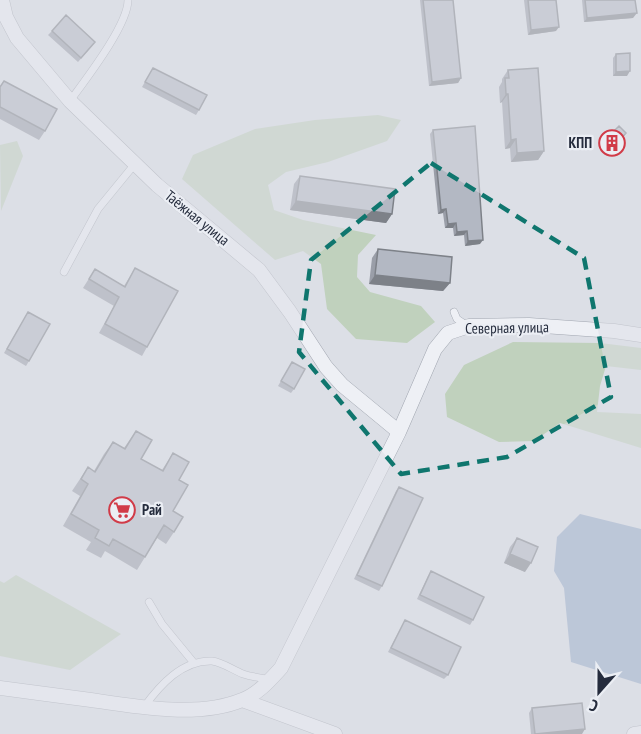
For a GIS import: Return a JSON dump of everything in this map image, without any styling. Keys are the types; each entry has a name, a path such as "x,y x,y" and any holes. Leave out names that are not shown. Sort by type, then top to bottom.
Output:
{"street":[{"name":"Таёжная улица","path":"2,0 6,18 17,38 70,101 135,165 259,270 326,367 348,391 399,432"},
{"name":"Северная улица","path":"271,680 281,668 399,432 435,349 448,333 454,329 469,326 529,325 641,335"},
{"path":"0,688 143,708 187,709 214,707 242,700 271,680"},
{"path":"242,700 335,734"},
{"path":"634,734 641,732"}],"lane":[{"path":"70,101 116,32 128,7 128,0"},
{"path":"64,272 98,209 135,165"},
{"path":"454,312 461,323 469,326"},
{"path":"149,602 162,624 194,663"},
{"path":"143,708 159,687 175,673 194,663 214,661 244,674 271,680"}],"highlighted area":[{"path":"431,163 584,258 611,397 507,457 401,474 299,352 311,260"}],"green space":[{"path":"378,115 401,120 387,141 328,162 286,172 268,185 274,210 303,220 376,235 358,255 357,277 370,292 421,306 435,322 407,343 356,339 327,309 321,264 303,251 275,260 182,179 193,155 255,129 315,120"},
{"path":"17,141 23,156 1,211 0,145"},
{"path":"513,342 600,343 641,348 641,370 606,366 600,386 597,412 641,414 641,448 560,423 534,441 499,442 447,417 445,394 464,365"},
{"path":"16,575 121,634 70,670 0,656 0,581 4,583"}],"water":[{"path":"580,514 641,529 641,684 571,662 564,588 554,571 557,537"}],"building":[{"path":"423,0 453,0 461,78 432,82"},
{"path":"528,0 556,0 559,27 531,30"},
{"path":"585,0 635,0 637,13 587,18"},
{"path":"66,15 95,42 81,58 52,31"},
{"path":"630,53 630,71 616,72 616,54"},
{"path":"153,68 207,95 199,110 145,82"},
{"path":"538,68 544,151 517,153 516,139 511,140 505,78 509,78 508,70"},
{"path":"4,81 57,109 45,131 0,107 0,87"},
{"path":"475,126 483,240 468,241 467,231 457,232 456,223 448,224 446,209 441,210 433,130"},
{"path":"619,126 626,133 617,143 610,135"},
{"path":"300,176 395,189 392,214 296,201"},
{"path":"378,249 452,257 450,283 375,275"},
{"path":"135,268 178,291 147,347 105,324 119,297 89,279 95,269 125,287"},
{"path":"28,312 50,324 29,361 7,349"},
{"path":"292,362 305,369 294,389 281,381"},
{"name":"Рай","path":"136,431 152,440 141,459 163,471 173,453 189,462 179,480 188,485 173,511 183,517 174,532 164,525 145,557 113,539 109,546 95,538 99,530 71,514 88,484 81,479 88,467 95,472 113,442 125,449"},
{"path":"399,487 423,498 382,586 357,575"},
{"path":"517,538 538,547 531,563 510,554"},
{"path":"431,571 484,597 473,620 420,595"},
{"path":"405,620 461,647 448,675 391,648"},
{"path":"582,703 585,729 535,734 532,708"}],"place":[{"name":"КПП","path":"612,143"},
{"name":"Рай","path":"122,510"}]}
